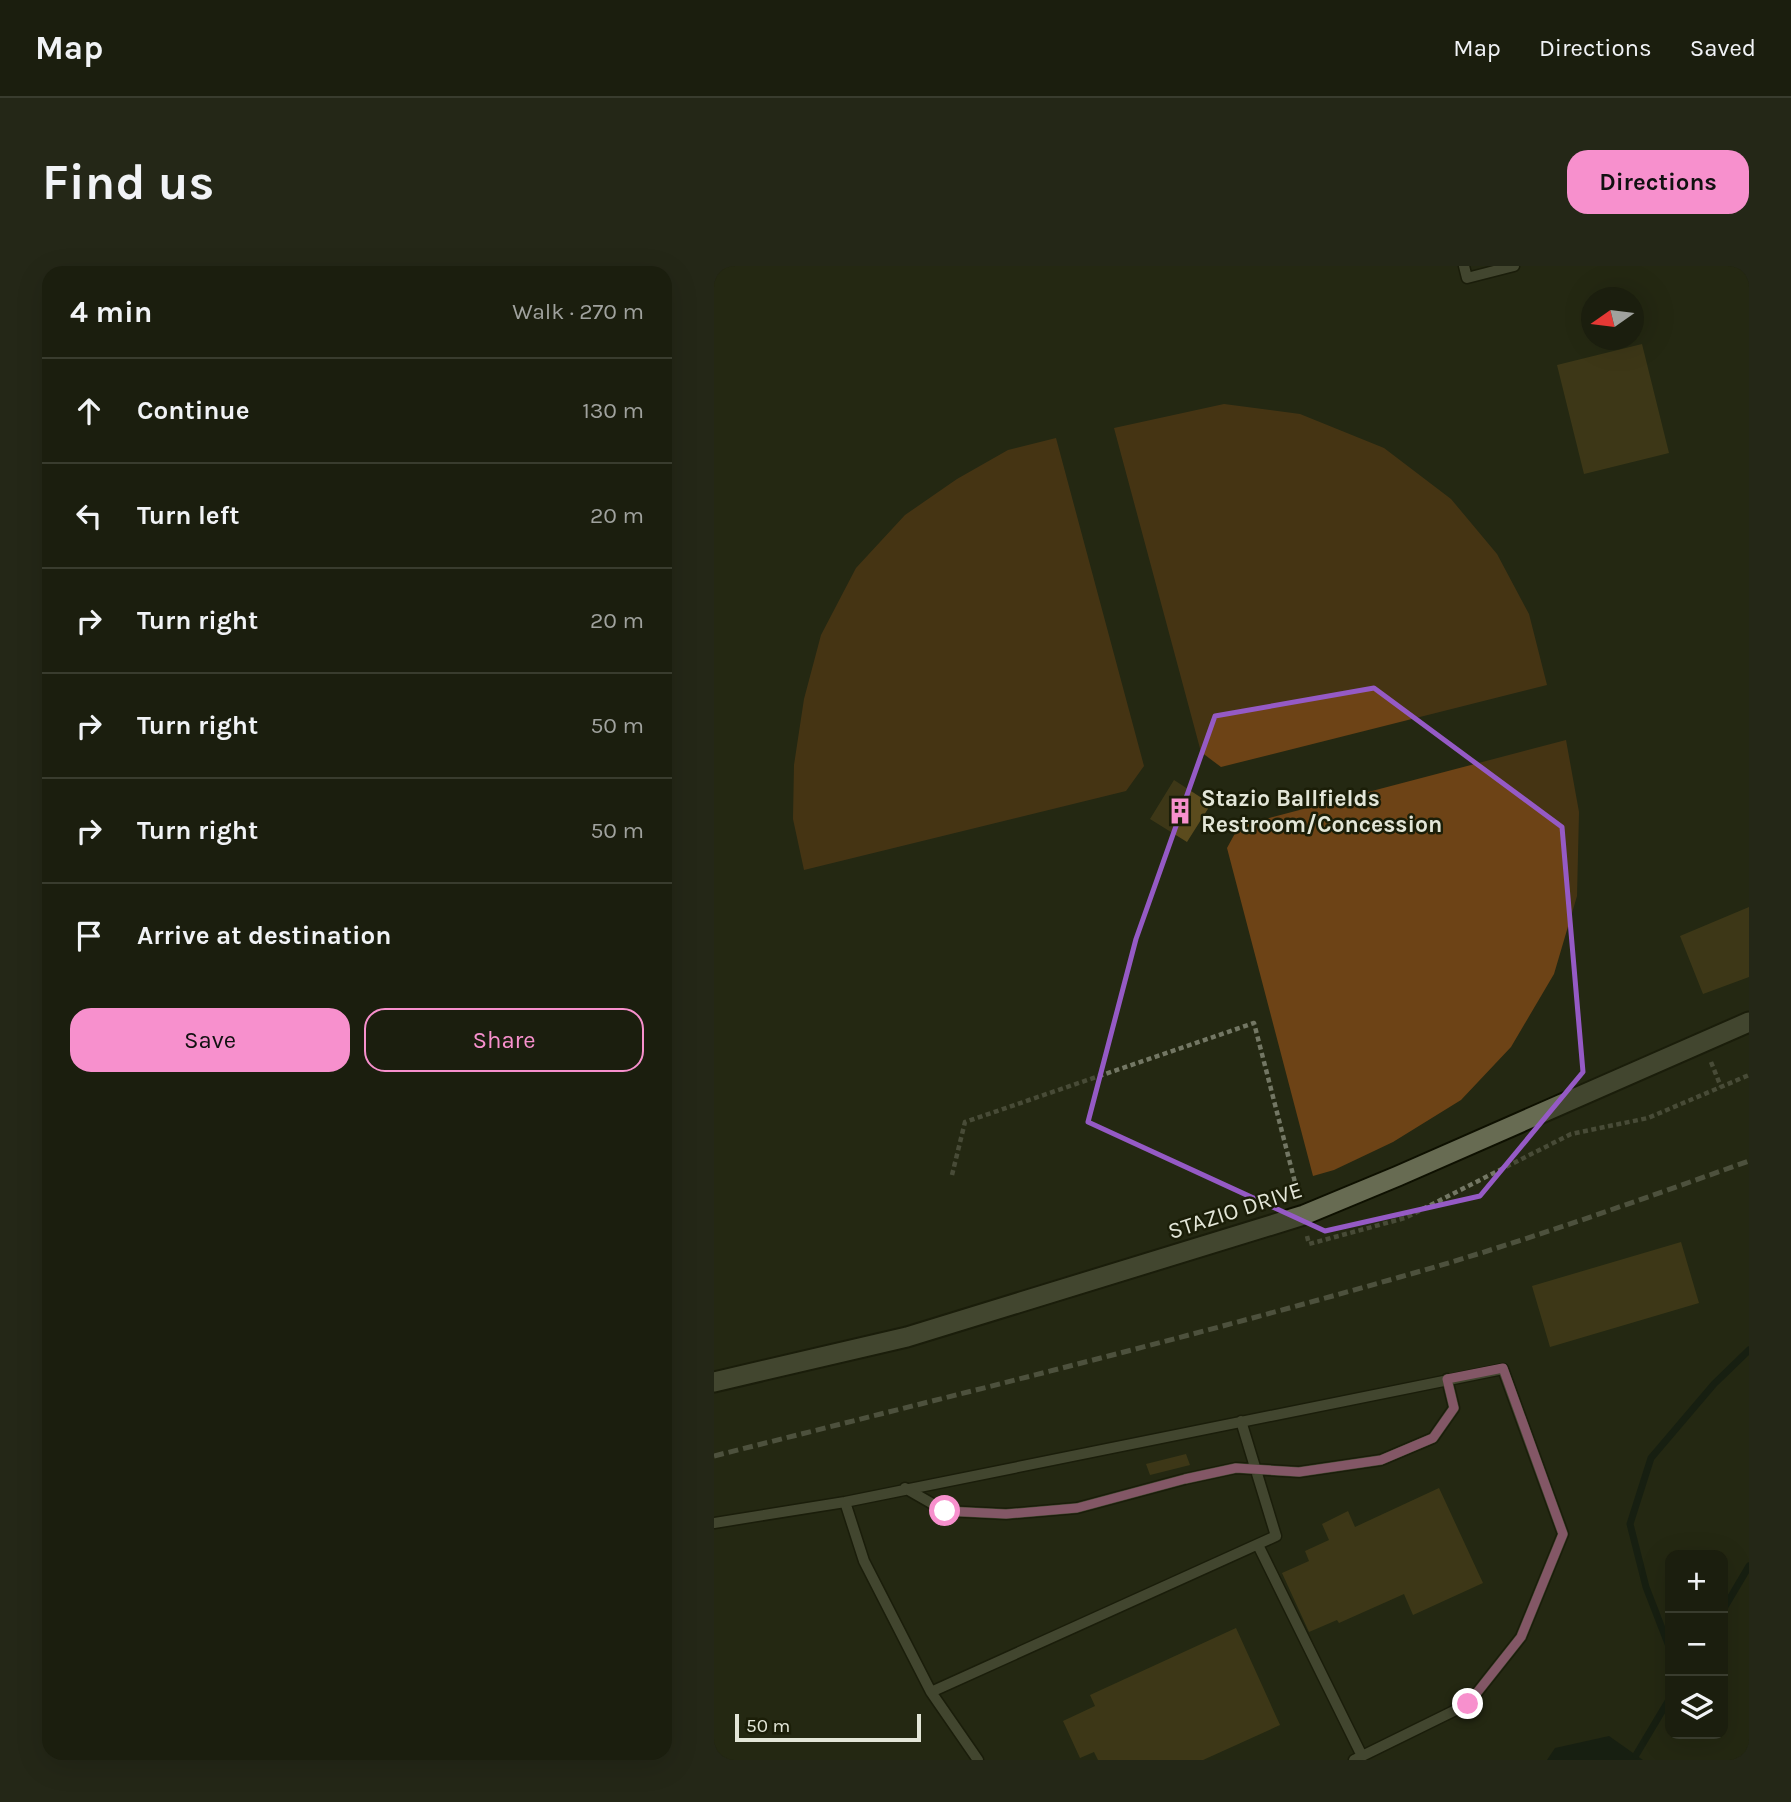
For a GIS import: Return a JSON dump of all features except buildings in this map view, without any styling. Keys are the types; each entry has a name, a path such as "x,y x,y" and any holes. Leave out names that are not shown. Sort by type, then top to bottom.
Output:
{"street":[{"name":"STAZIO DRIVE","path":"714,1382 907,1337 1304,1215 1749,1022"}],"lane":[{"path":"1464,266 1467,278 1514,266"},
{"path":"714,1523 845,1502 1503,1368 1563,1534 1521,1637 1468,1704 1358,1758 1258,1545"},
{"path":"905,1488 945,1511 1006,1514 1077,1508 1236,1468 1299,1472 1381,1460 1433,1438 1454,1408 1447,1379"},
{"path":"930,1692 1276,1536 1241,1421"},
{"path":"845,1502 864,1561 930,1692 978,1760"}],"path":[{"path":"952,1175 965,1122 1254,1023 1304,1215 1309,1244 1405,1218 1571,1134 1648,1118 1749,1075"}],"highlighted area":[{"path":"1374,688 1562,827 1583,1072 1480,1196 1325,1231 1088,1122 1136,939 1215,716"}],"shaded area":[{"path":"1224,404 1300,414 1384,448 1451,499 1497,554 1529,614 1547,685 1221,767 1201,752 1114,428"},
{"path":"1056,438 1144,766 1126,791 804,870 793,819 794,765 804,699 821,635 856,568 905,515 957,479 1008,450"},
{"path":"1566,740 1579,812 1577,896 1554,974 1511,1047 1461,1100 1393,1142 1334,1170 1313,1176 1227,848 1239,826"},
{"path":"1609,1736 1643,1760 1547,1760 1555,1748"}],"waterway":[{"path":"1665,1636 1646,1587 1630,1524 1651,1458 1714,1384 1749,1350"},
{"path":"1728,1602 1749,1566"},
{"path":"1636,1755 1665,1706"}],"railway":[{"path":"714,1456 1144,1347 1400,1277 1532,1237 1749,1161"}],"place":[{"name":"Stazio Ballfields Restroom/Concession","path":"1180,811"}],"route":[{"path":"945,1511 1006,1514 1077,1508 1236,1468 1299,1472 1381,1460 1433,1438 1454,1408 1447,1379 1503,1368 1563,1534 1521,1637 1468,1704"}]}
